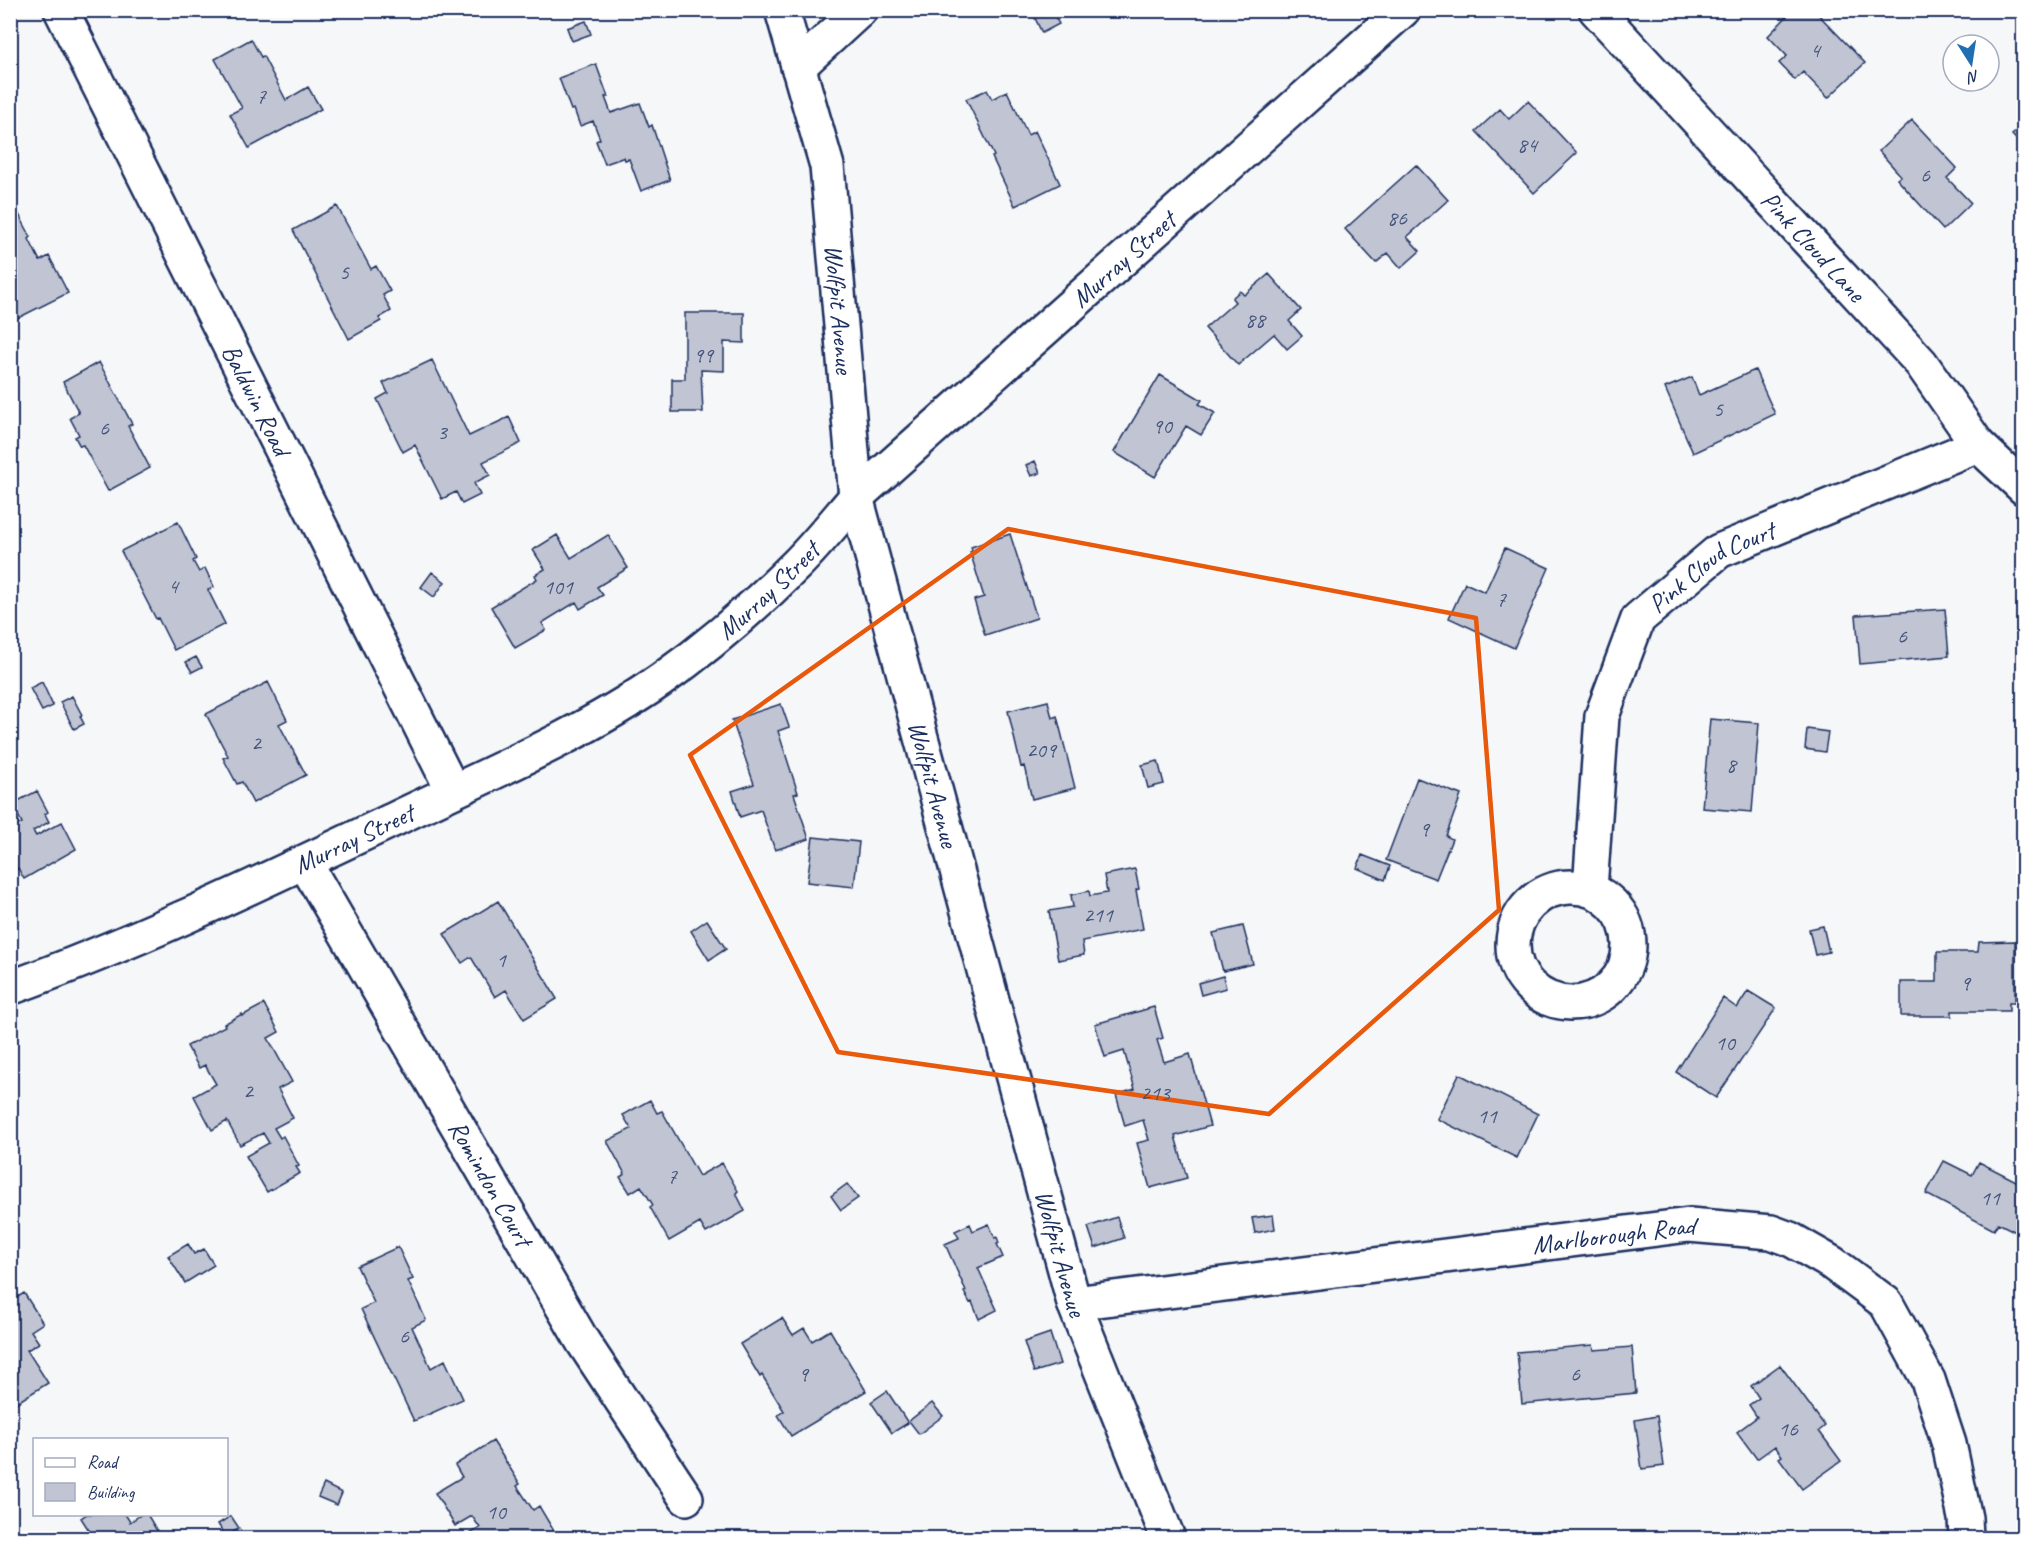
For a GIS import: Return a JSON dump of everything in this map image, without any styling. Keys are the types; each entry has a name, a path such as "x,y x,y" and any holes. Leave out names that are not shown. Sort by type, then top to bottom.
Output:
{"street":[{"name":"Baldwin Road","path":"61,10 453,791"},
{"name":"Wolfpit Avenue","path":"782,10 827,166 856,497 1074,1303 1168,1539"},
{"path":"798,67 860,10"},
{"name":"Murray Street","path":"10,988 139,937 305,863 572,733 622,705 660,680 692,657 763,596 797,563 856,497 1403,10"},
{"name":"Pink Cloud Lane","path":"1596,10 1921,363 1978,445 2024,488"},
{"name":"Pink Cloud Court","path":"1590,889 1602,716 1638,619 1719,551 1978,445"},
{"name":"Romindon Court","path":"305,863 583,1342 686,1498"},
{"name":"Marlborough Road","path":"1074,1303 1689,1225 1771,1232 1790,1239 1832,1263 1886,1304 1928,1380 1949,1444 1965,1518 1966,1539"}],"highlighted area":[{"path":"1008,529 1476,618 1499,910 1269,1114 838,1052 690,755"}],"building":[{"path":"1049,10 1059,24 1042,33 1035,18"},
{"path":"1793,10 1814,10 1865,63 1828,98 1803,72 1795,80 1779,63 1787,56 1768,36"},
{"path":"586,21 591,34 572,41 567,28"},
{"path":"251,39 261,57 263,56 286,100 308,87 321,109 249,148 230,114 242,108 215,59"},
{"path":"596,64 608,97 605,97 611,113 640,103 649,127 652,125 670,180 641,191 629,159 625,160 624,157 605,164 596,141 600,139 593,121 580,126 574,109 571,110 559,78"},
{"path":"987,90 992,99 1007,91 1028,135 1035,131 1060,184 1015,206 966,99"},
{"path":"1528,101 1577,153 1534,193 1476,131 1500,109 1509,119"},
{"path":"1912,120 1957,168 1947,178 1971,203 1943,230 1897,179 1901,176 1879,151"},
{"path":"2024,124 2024,147 2012,135"},
{"path":"1416,165 1448,200 1407,237 1420,251 1401,268 1388,253 1376,263 1345,229"},
{"path":"10,203 14,205 31,237 29,239 40,261 49,256 68,293 14,320 10,314"},
{"path":"337,206 371,269 376,266 390,291 383,295 391,311 379,318 381,321 349,339 293,230"},
{"path":"1269,274 1301,310 1289,321 1302,336 1287,349 1274,334 1238,365 1205,328 1235,302 1232,298 1240,291 1244,295"},
{"path":"685,313 744,313 744,343 724,342 724,371 701,370 703,412 672,412 672,379 685,379"},
{"path":"432,360 469,436 509,417 521,443 483,462 490,475 474,483 480,495 462,504 456,492 442,499 415,445 403,452 377,399 388,393 383,383"},
{"path":"99,362 132,424 128,426 150,468 108,491 83,445 80,446 75,437 79,435 70,418 79,413 63,382"},
{"path":"1755,370 1775,414 1693,453 1665,388 1692,377 1699,395"},
{"path":"1160,375 1202,400 1199,404 1215,413 1201,435 1186,426 1155,477 1114,452"},
{"path":"1035,461 1040,473 1031,476 1026,465"},
{"path":"178,522 196,559 193,561 199,572 205,568 214,587 208,590 225,624 174,650 121,551"},
{"path":"1010,534 1037,618 985,635 974,600 984,597 970,552 971,547"},
{"path":"557,535 571,558 608,535 628,568 597,587 603,595 580,609 576,602 542,623 546,630 515,648 491,607 537,579 535,575 545,569 533,550"},
{"path":"1505,548 1549,568 1514,648 1449,618 1465,583 1485,592"},
{"path":"432,572 445,582 434,597 421,587"},
{"path":"1945,609 1949,656 1860,664 1856,615"},
{"path":"2021,624 2024,624 2024,652"},
{"path":"196,657 202,667 192,672 186,662"},
{"path":"42,682 53,706 42,711 30,688"},
{"path":"268,682 287,720 279,724 306,775 253,803 242,782 237,784 223,758 228,756 206,714"},
{"path":"72,696 84,724 74,729 60,702"},
{"path":"1048,701 1052,718 1057,716 1075,788 1032,799 1024,766 1021,767 1008,711"},
{"path":"781,704 789,727 778,731 798,793 794,794 809,839 775,850 761,810 740,817 732,791 754,784 732,720"},
{"path":"1710,719 1759,723 1752,812 1702,808"},
{"path":"1807,729 1828,732 1825,752 1805,749"},
{"path":"1158,761 1164,784 1148,788 1142,765"},
{"path":"1417,778 1461,795 1446,836 1452,839 1436,879 1386,860"},
{"path":"37,791 48,812 45,814 49,822 33,831 36,836 62,822 76,849 24,879 18,868 10,872 10,829 22,823 12,804"},
{"path":"813,837 859,842 854,887 807,882"},
{"path":"1362,855 1390,866 1385,880 1357,868"},
{"path":"1135,869 1143,929 1082,941 1084,955 1058,960 1049,911 1073,907 1071,895 1089,891 1090,896 1107,893 1104,875"},
{"path":"498,901 557,999 524,1019 506,990 495,997 471,957 462,963 444,934"},
{"path":"707,920 726,949 709,960 691,931"},
{"path":"1243,926 1253,964 1223,971 1213,933"},
{"path":"1823,926 1829,952 1815,955 1809,929"},
{"path":"2015,941 2015,1003 2009,1003 2009,1011 1952,1011 1952,1016 1901,1016 1901,982 1937,982 1937,952 1978,952 1979,942"},
{"path":"1223,976 1226,988 1201,995 1198,983"},
{"path":"1748,991 1776,1008 1716,1098 1676,1072 1723,998 1737,1008"},
{"path":"264,1004 279,1032 268,1038 292,1082 278,1089 293,1118 274,1128 280,1138 283,1136 299,1166 296,1167 300,1173 267,1192 246,1156 269,1143 263,1133 240,1145 227,1121 212,1130 194,1096 216,1084 205,1065 199,1068 187,1046"},
{"path":"1154,1007 1163,1038 1157,1040 1164,1062 1190,1054 1210,1126 1175,1136 1187,1178 1150,1188 1137,1143 1149,1140 1143,1120 1125,1126 1116,1095 1135,1089 1124,1051 1105,1057 1095,1024"},
{"path":"1459,1074 1538,1114 1517,1158 1437,1119"},
{"path":"650,1100 657,1113 662,1111 699,1176 722,1163 738,1191 736,1193 745,1211 706,1233 700,1223 669,1241 650,1207 653,1205 641,1186 630,1193 620,1177 625,1174 607,1141 631,1129 623,1115"},
{"path":"1944,1161 1972,1175 1979,1162 2024,1185 2024,1236 1998,1223 1994,1230 1926,1194"},
{"path":"847,1184 858,1198 841,1210 831,1196"},
{"path":"1273,1215 1275,1229 1255,1233 1252,1218"},
{"path":"1117,1217 1124,1238 1095,1248 1088,1227"},
{"path":"970,1224 973,1231 989,1224 995,1238 997,1237 999,1243 997,1244 1003,1257 978,1268 997,1310 979,1319 972,1302 970,1303 964,1292 966,1291 945,1244 959,1238 955,1231"},
{"path":"188,1244 194,1254 204,1249 214,1265 185,1283 168,1256"},
{"path":"398,1247 413,1279 408,1281 426,1320 412,1327 431,1368 445,1360 463,1399 414,1421 361,1309 374,1303 357,1266"},
{"path":"24,1293 43,1323 31,1331 39,1343 27,1350 48,1383 13,1405 10,1401 10,1302"},
{"path":"782,1318 793,1335 804,1328 812,1341 830,1330 866,1391 791,1436 778,1415 784,1411 740,1344"},
{"path":"1050,1333 1060,1364 1034,1372 1024,1342"},
{"path":"1593,1345 1594,1350 1632,1347 1636,1393 1522,1404 1517,1352"},
{"path":"1780,1365 1825,1426 1819,1431 1841,1461 1802,1489 1779,1458 1782,1456 1775,1446 1757,1459 1737,1432 1757,1417 1749,1405 1759,1398 1751,1386"},
{"path":"887,1391 908,1423 892,1433 871,1402"},
{"path":"932,1403 943,1416 919,1434 909,1421"},
{"path":"1657,1416 1664,1466 1642,1469 1635,1420"},
{"path":"493,1441 520,1484 517,1486 533,1510 539,1506 558,1538 463,1538 480,1528 472,1516 455,1526 435,1493 462,1477 455,1465"},
{"path":"324,1484 342,1493 337,1505 318,1497"},
{"path":"84,1516 126,1516 130,1522 139,1516 148,1516 160,1536 156,1538 94,1538 81,1518"},
{"path":"231,1516 239,1528 226,1537 218,1524"}]}
